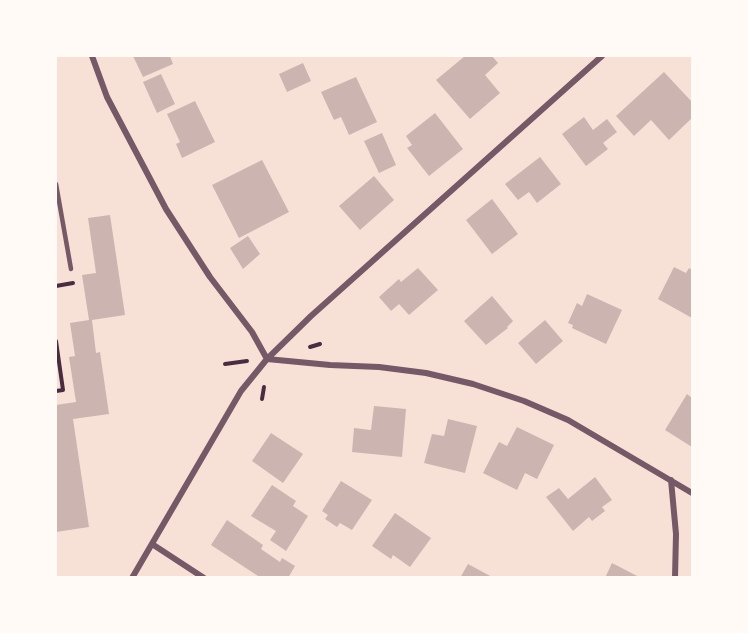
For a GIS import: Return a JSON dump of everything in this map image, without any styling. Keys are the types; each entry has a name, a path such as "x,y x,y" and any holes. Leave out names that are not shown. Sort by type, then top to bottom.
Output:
{"street":[{"path":"92,56 107,97 166,209 210,277 252,332 267,359"},
{"path":"132,578 242,391 267,359 311,316 602,56"},
{"path":"267,359 380,367 473,384 524,401 568,420 693,493"},
{"path":"671,480 676,534 675,578"},
{"path":"152,544 204,578"}],"lane":[{"path":"56,184 71,269"}],"path":[{"path":"56,341 63,390 56,391"}],"building":[{"path":"133,56 170,56 173,64 143,77"},
{"path":"465,56 492,56 498,63 485,75 500,93 470,119 436,80"},
{"path":"303,63 311,81 287,92 279,74"},
{"path":"664,72 692,102 692,118 669,140 651,120 634,136 616,116"},
{"path":"161,74 175,104 157,113 143,82"},
{"path":"356,77 377,122 349,135 341,117 334,120 321,92"},
{"path":"195,101 215,142 182,158 176,144 180,142 167,114"},
{"path":"435,113 463,149 429,176 407,148 412,145 406,136"},
{"path":"584,117 593,130 607,119 617,132 603,143 608,149 586,166 562,134"},
{"path":"382,133 396,165 379,173 364,141"},
{"path":"540,157 561,184 537,203 529,192 518,200 505,184"},
{"path":"262,160 289,212 239,238 212,185"},
{"path":"374,176 394,200 360,230 339,206"},
{"path":"492,199 518,234 492,254 466,220"},
{"path":"110,215 125,315 92,320 96,353 100,352 109,414 73,419 89,527 56,532 56,405 76,402 69,357 75,356 70,323 89,320 82,275 96,273 88,218"},
{"path":"248,236 260,254 243,269 230,248"},
{"path":"674,267 686,273 689,268 692,270 692,318 658,299"},
{"path":"418,268 438,290 409,315 399,304 391,311 379,297 399,279 401,282"},
{"path":"587,294 622,310 606,344 572,328 573,325 568,323 577,303 582,306"},
{"path":"492,296 513,321 508,328 486,345 464,321"},
{"path":"545,320 563,341 536,364 518,343"},
{"path":"687,394 692,398 692,447 665,430"},
{"path":"374,406 406,409 402,457 352,452 354,428 371,430"},
{"path":"448,419 477,426 465,473 424,463 432,434 444,436"},
{"path":"517,427 554,445 537,479 525,473 517,490 483,473 499,442 507,446"},
{"path":"271,433 303,454 283,483 252,461"},
{"path":"595,477 612,500 602,507 605,511 592,521 589,517 573,531 546,497 559,488 568,499"},
{"path":"341,481 372,500 352,530 340,523 337,527 325,519 328,515 322,511"},
{"path":"272,485 296,501 293,506 308,516 286,551 270,540 276,531 251,516"},
{"path":"395,513 431,538 410,567 393,555 391,559 372,546"},
{"path":"227,520 263,545 261,549 280,562 282,558 295,566 288,578 261,578 211,545"},
{"path":"612,563 641,578 605,578"},
{"path":"468,564 494,578 460,578"}]}
